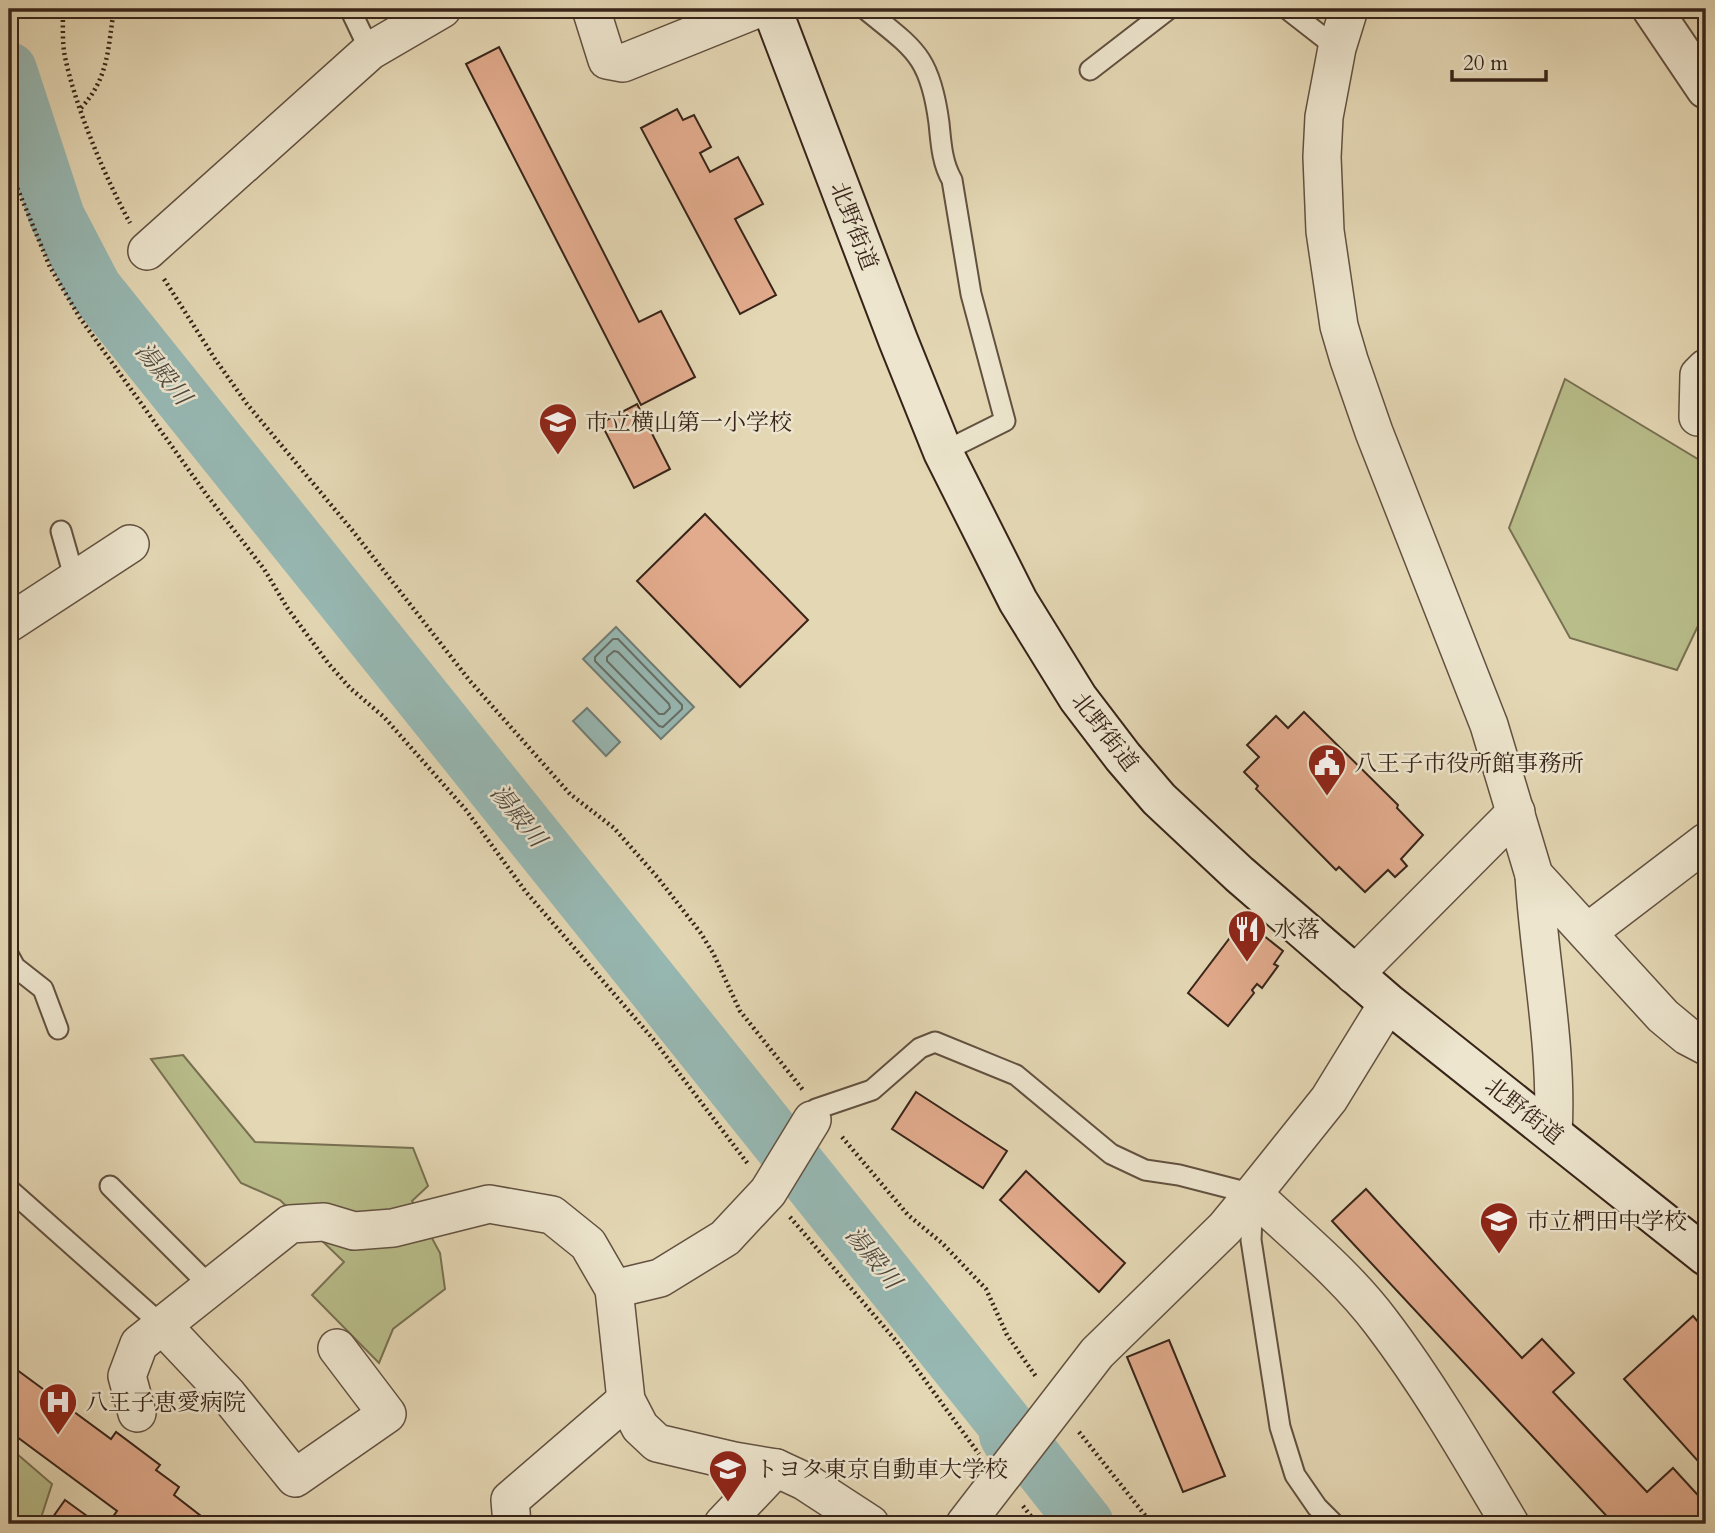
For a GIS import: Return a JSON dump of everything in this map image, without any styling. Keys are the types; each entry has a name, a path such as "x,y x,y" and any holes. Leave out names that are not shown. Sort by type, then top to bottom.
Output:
{"main road":[{"name":"北野街道","path":"772,9 943,452 999,566 1031,624 1078,698 1123,757 1184,824 1354,975 1706,1256"},
{"path":"1652,9 1706,89"}],"street":[{"path":"147,251 370,51 442,9"},
{"path":"591,9 607,60 623,63 757,9"},
{"path":"1349,9 1337,48 1324,117 1322,157 1325,232 1339,326 1374,432 1489,725 1534,875 1537,928 1553,1058 1553,1134"},
{"path":"1698,417 1699,375 1706,368"},
{"path":"9,623 130,544"},
{"path":"1354,975 1516,812"},
{"path":"1588,932 1706,842"},
{"path":"1534,875 1663,1016 1687,1036 1706,1046"},
{"path":"965,1524 1097,1353 1224,1228 1253,1194 1329,1099 1388,1003"},
{"path":"614,1289 660,1278 724,1238 770,1188 814,1114"},
{"path":"1253,1194 1349,1285 1381,1321 1468,1453 1510,1524"},
{"path":"137,1413 127,1376 139,1344 290,1224 324,1222 354,1231 393,1228 489,1204 552,1215 588,1244 614,1289 626,1400 640,1426 657,1443 776,1468 804,1481 870,1524"},
{"path":"162,1325 228,1395 295,1478 387,1414 337,1348"},
{"path":"512,1524 510,1500 626,1400"},
{"path":"723,1524 776,1468"}],"lane":[{"path":"350,9 370,51"},
{"path":"865,9 910,45 924,64 935,96 945,168 952,180 971,294 1005,421 943,452"},
{"path":"1090,70 1169,9"},
{"path":"1287,9 1337,48"},
{"path":"61,531 75,580"},
{"path":"9,956 15,967 43,989 58,1029"},
{"path":"814,1114 872,1090 920,1048 935,1042 1016,1075 1111,1154 1145,1170 1180,1175 1253,1194 1251,1240 1280,1427 1295,1475 1317,1507 1334,1524"},
{"path":"110,1186 211,1287"},
{"path":"9,1189 162,1325"}],"path":[{"path":"63,9 65,57 81,108 118,201 186,315 247,404 352,530 470,681 570,794 629,843 713,953 740,1011 806,1093 814,1114 908,1215 942,1243 986,1289 1007,1335 1053,1410 1079,1432 1152,1524"},
{"path":"81,108 94,94 103,76 114,9"},
{"path":"9,169 50,267 79,318 264,569 288,610 328,663 350,688 384,717 466,810 526,892 653,1039 770,1188 897,1342 925,1382 1003,1475"}],"green space":[{"path":"1565,379 1706,464 1706,609 1677,670 1570,638 1509,528"},
{"path":"183,1055 255,1142 413,1148 428,1186 412,1201 440,1253 445,1289 393,1329 379,1363 312,1295 344,1262 280,1200 241,1183 151,1059"},
{"path":"9,1447 52,1484 39,1524 9,1524"}],"water":[{"path":"616,627 694,707 661,739 583,659"},
{"path":"587,708 620,742 606,756 573,721"}],"building":[{"path":"499,47 639,322 661,311 695,377 641,405 466,64"},
{"path":"677,109 683,120 694,115 711,147 700,153 710,172 738,157 763,204 735,219 776,295 740,314 641,128"},
{"path":"637,404 670,469 634,488 601,423"},
{"path":"705,514 808,620 740,687 637,581"},
{"name":"八王子市役所館事務所","path":"1304,712 1398,805 1397,808 1423,835 1401,859 1407,866 1395,877 1388,870 1365,892 1339,867 1336,870 1256,789 1258,786 1244,772 1259,757 1247,745 1276,716 1288,728"},
{"path":"1248,914 1263,925 1258,931 1283,951 1274,964 1278,966 1262,988 1257,984 1252,990 1254,993 1228,1026 1188,993"},
{"path":"916,1092 1007,1151 983,1188 892,1129"},
{"path":"1026,1171 1125,1263 1099,1292 1000,1200"},
{"path":"1366,1189 1522,1358 1542,1339 1574,1373 1553,1392 1647,1492 1673,1468 1706,1504 1706,1509 1689,1524 1614,1524 1332,1221"},
{"path":"1693,1316 1706,1331 1706,1470 1624,1379"},
{"path":"1169,1340 1225,1476 1183,1492 1127,1357"},
{"path":"9,1364 111,1439 116,1432 160,1465 156,1470 179,1487 174,1495 201,1516 195,1524 120,1524 112,1518 117,1511 9,1431"},
{"path":"65,1500 98,1524 48,1524"}],"waterway":[{"name":"湯殿川","path":"9,70 57,217 94,288 1006,1425 1007,1435 1017,1452 1034,1458 1086,1524"}],"place":[{"name":"市立横山第一小学校","path":"558,456"},
{"name":"八王子市役所館事務所","path":"1327,797"},
{"name":"水落","path":"1247,963"},
{"name":"市立椚田中学校","path":"1499,1255"},
{"name":"八王子恵愛病院","path":"58,1436"},
{"name":"トヨタ東京自動車大学校","path":"728,1503"}]}
